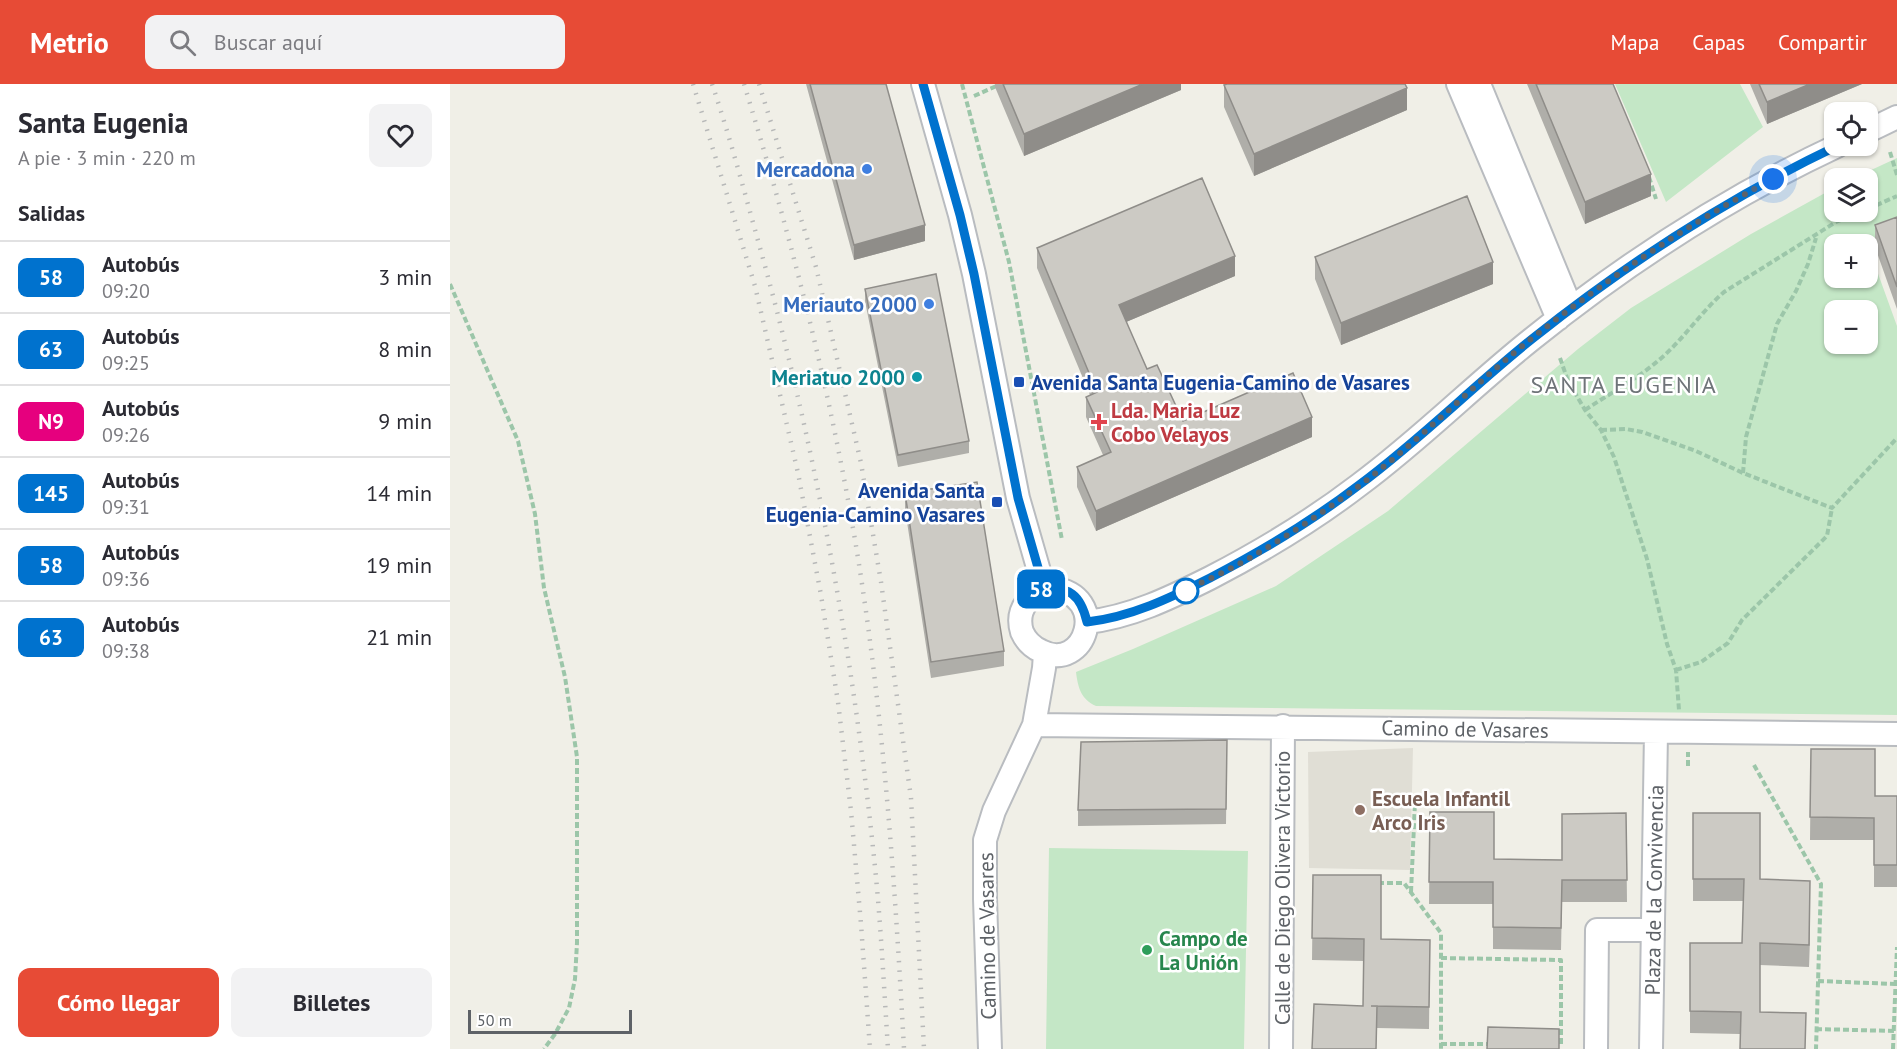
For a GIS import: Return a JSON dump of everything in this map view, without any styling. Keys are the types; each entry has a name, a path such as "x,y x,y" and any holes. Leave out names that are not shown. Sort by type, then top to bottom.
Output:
{"street":[{"path":"923,84 974,274 1018,498 1039,571 1041,591"},
{"path":"1458,84 1564,314"},
{"path":"1479,84 1564,314"},
{"path":"1878,126 1897,117"},
{"path":"1087,622 1120,617 1184,591 1253,556 1306,523 1376,472 1531,339 1635,262 1756,188 1824,153"},
{"path":"1051,588 1062,590 1076,597 1083,606 1087,622 1084,636 1078,646 1058,655 1045,653 1032,646 1024,636 1020,625 1022,611 1029,598 1051,588"},
{"name":"Camino de Vasares","path":"990,1049 985,840 994,811 1034,725 1045,653"},
{"name":"Camino de Vasares","path":"1034,725 1897,734"},
{"name":"Calle de Diego Olivera Victorio","path":"1281,1049 1283,726"},
{"name":"Plaza de la Convivencia","path":"1651,1049 1656,732"},
{"path":"1596,1049 1597,930 1653,930"}],"path":[{"path":"962,84 1009,262 1062,540"},
{"path":"974,96 1000,84"},
{"path":"1890,152 1897,175"},
{"path":"1646,171 1656,199"},
{"path":"1878,205 1897,196"},
{"path":"1585,411 1657,362 1708,306 1724,292 1816,237 1836,222"},
{"path":"1743,473 1746,437 1777,324 1796,291 1808,264 1816,237"},
{"path":"450,284 518,441 535,514 544,588 565,677 577,757 575,979 569,1008 544,1049"},
{"path":"1560,358 1568,381 1585,411 1601,430 1614,457 1647,559 1667,644 1676,670 1680,717"},
{"path":"1601,430 1626,429 1642,432 1696,451 1743,473 1832,508"},
{"path":"1676,670 1701,662 1728,643 1742,620 1827,536 1832,508 1897,438"},
{"path":"1754,765 1821,884 1816,1049"},
{"path":"1411,893 1415,802"},
{"path":"1369,883 1404,883 1441,933 1441,1046 1501,1044"},
{"path":"1893,1049 1897,947"},
{"path":"1441,958 1561,960 1561,1045 1549,1045"},
{"path":"1818,981 1895,984"},
{"path":"1816,1029 1894,1031"}],"shaded area":[{"name":"Escuela Infantil Arco Iris","path":"1413,748 1410,870 1309,868 1308,752"}],"green space":[{"path":"1615,84 1740,84 1763,127 1666,202"},
{"path":"1897,158 1897,231 1878,238 1878,234 1824,234 1824,288 1878,288 1878,274 1897,326 1897,715 1096,706 1084,696 1079,688 1076,672 1276,586 1388,511 1578,349 1631,308 1751,234 1824,194 1824,222 1878,222 1878,168 1876,168"},
{"name":"Campo de La Unión","path":"1049,848 1248,851 1244,1049 1046,1049"}],"building":[{"name":"Mercadona","path":"810,84 886,84 925,225 854,245"},
{"path":"1003,84 1143,84 1024,134"},
{"path":"1405,84 1407,88 1254,154 1224,85"},
{"path":"1536,84 1613,84 1651,174 1585,202"},
{"path":"1759,84 1810,84 1767,102"},
{"path":"1202,178 1235,256 1119,305 1147,369 1157,365 1183,421 1293,373 1312,417 1096,511 1077,467 1111,452 1086,397 1097,392 1037,248"},
{"path":"1467,196 1493,262 1341,323 1315,257"},
{"path":"1897,217 1897,287 1875,225"},
{"name":"Meriatuo 2000","path":"936,274 969,441 898,455 865,289"},
{"path":"977,482 1004,651 931,662 905,493"},
{"path":"1227,740 1226,809 1078,810 1081,742"},
{"path":"1811,749 1875,749 1875,796 1897,796 1897,865 1874,865 1874,818 1810,817"},
{"path":"1430,812 1494,812 1494,859 1562,860 1562,814 1626,813 1627,880 1562,880 1561,928 1493,927 1493,882 1429,882"},
{"path":"1693,813 1760,813 1760,879 1810,881 1809,945 1760,943 1760,1012 1806,1013 1805,1049 1740,1049 1741,1012 1690,1011 1690,943 1742,943 1744,879 1693,879"},
{"path":"1313,875 1381,875 1381,939 1430,940 1429,1007 1377,1006 1376,1049 1312,1049 1314,1004 1363,1006 1364,939 1312,938"},
{"path":"1488,1027 1559,1029 1559,1049 1487,1049"}],"railway":[{"path":"693,84 755,286 798,473 821,595 838,702 851,811 870,1049"},
{"path":"712,84 726,126 782,330 831,558 845,635 866,789 877,890 888,1049"},
{"path":"744,84 809,319 836,438 858,558 882,742 897,926 904,1049"},
{"path":"759,84 816,267 861,463 881,582 911,798 924,1049"}],"bus line":[{"name":"58","path":"923,84 974,274 1018,498 1039,571 1041,591 1051,588 1062,590 1076,597 1083,606 1087,622 1120,617 1184,591 1253,556 1306,523 1376,472 1531,339 1635,262 1756,188 1824,152"}],"place":[{"name":"Mercadona","path":"867,169"},
{"name":"Meriauto 2000","path":"929,304"},
{"name":"Meriatuo 2000","path":"917,377"},
{"name":"Avenida Santa Eugenia-Camino de Vasares","path":"1019,382"},
{"name":"Lda. Maria Luz Cobo Velayos","path":"1099,422"},
{"name":"Avenida Santa Eugenia-Camino Vasares","path":"997,502"},
{"name":"Escuela Infantil Arco Iris","path":"1360,810"},
{"name":"Campo de La Unión","path":"1147,950"}],"district":[{"name":"SANTA EUGENIA","path":"1624,384"}],"route":[{"path":"1186,591 1184,591 1253,556 1306,523 1376,472 1531,339 1571,308 1635,262 1693,225 1773,179"}]}
